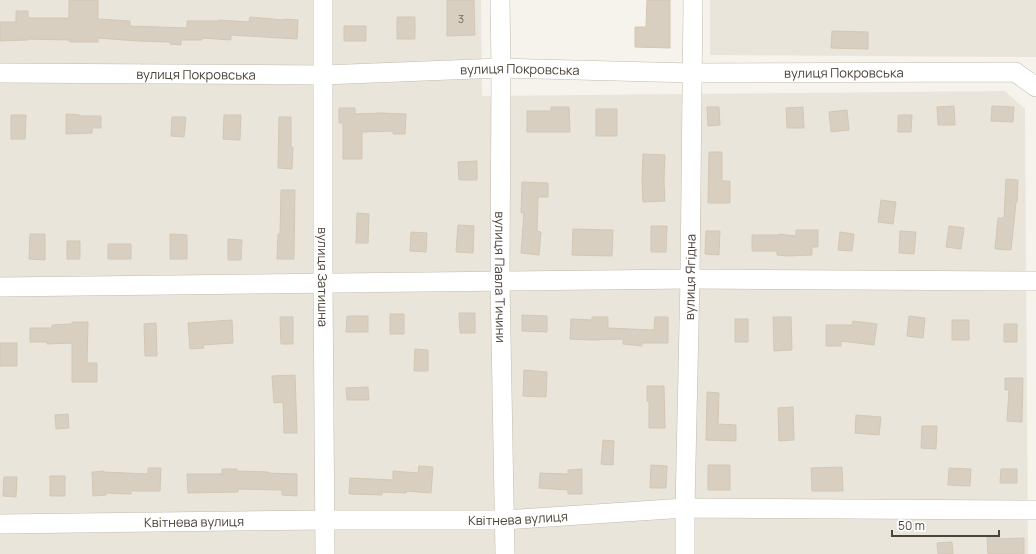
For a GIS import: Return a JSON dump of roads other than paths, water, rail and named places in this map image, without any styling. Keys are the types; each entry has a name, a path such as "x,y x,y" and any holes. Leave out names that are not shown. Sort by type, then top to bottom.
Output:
{"street":[{"name":"вулиця Затишна","path":"324,0 325,554"},
{"name":"вулиця Павла Тичини","path":"500,0 500,281 505,554"},
{"name":"вулиця Ягідна","path":"685,554 693,0"},
{"name":"вулиця Покровська","path":"0,73 323,75 501,68 692,73 1015,72 1036,87"},
{"path":"0,287 690,279 1036,281"},
{"name":"Квітнева вулиця","path":"0,524 325,520 505,520 685,508 1036,510"}]}
